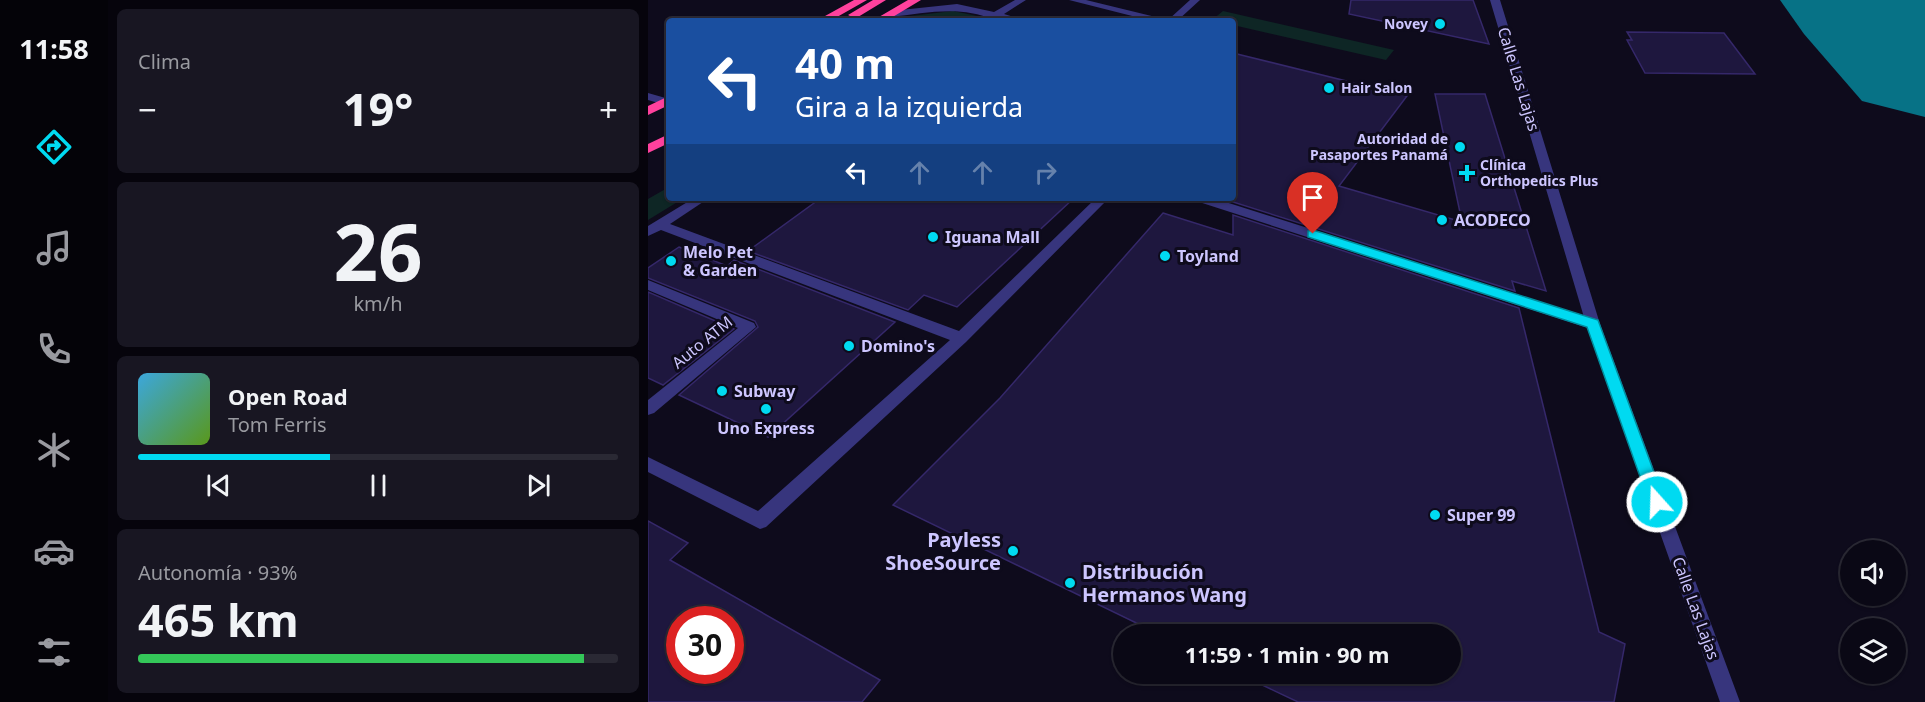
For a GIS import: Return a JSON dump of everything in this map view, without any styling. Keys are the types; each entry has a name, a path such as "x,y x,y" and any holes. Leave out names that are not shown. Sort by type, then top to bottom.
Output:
{"highway":[{"path":"828,18 862,0"},
{"path":"848,18 881,0"},
{"path":"884,18 916,0"},
{"path":"648,111 666,103"},
{"path":"648,150 666,140"}],"street":[{"path":"992,18 1021,0"},
{"path":"1074,0 1151,18"},
{"path":"1175,18 1195,0"},
{"name":"Calle Las Lajas","path":"1495,0 1593,324 1730,702"},
{"path":"891,14 956,4 1012,18"},
{"path":"648,96 666,101"},
{"path":"654,228 698,201"},
{"path":"648,464 760,521 961,338 1100,201"},
{"path":"1209,201 1593,324"},
{"path":"654,228 961,338"},
{"name":"Auto ATM","path":"648,285 749,327 648,409"}],"green space":[{"path":"953,11 977,16 974,18 900,18"},
{"path":"1223,11 1394,50 1386,60 1236,26 1236,18 1214,18"},
{"path":"666,189 666,201 679,201 648,220 648,199"}],"building":[{"name":"Novey","path":"1351,0 1473,0 1489,44 1349,14"},
{"path":"1627,32 1724,33 1755,74 1645,73 1627,40 1632,40"},
{"path":"1236,54 1407,96 1339,186 1462,222 1435,94 1485,94 1546,291 1512,281 1515,291 1233,202 1236,201"},
{"path":"817,201 1071,201 957,307 924,295 908,310 748,251"},
{"path":"1163,213 1233,235 1233,215 1519,308 1599,632 1625,644 1614,702 1298,702 1260,684 1461,684 1461,624 1138,624 893,505 1000,398"},
{"path":"679,247 727,266 734,260 895,322 768,437 679,395 758,327 755,321 648,278 648,268"},
{"path":"648,292 734,329 663,385 648,378"},
{"path":"648,521 688,543 670,560 880,680 862,702 648,702"}],"runway":[{"path":"1860,0 1925,63"}],"place":[{"name":"Novey","path":"1440,24"},
{"name":"Hair Salon","path":"1329,88"},
{"name":"Autoridad de Pasaportes Panamá","path":"1460,147"},
{"name":"Clínica Orthopedics Plus","path":"1467,173"},
{"name":"ACODECO","path":"1442,220"},
{"name":"Iguana Mall","path":"933,237"},
{"name":"Toyland","path":"1165,256"},
{"name":"Melo Pet & Garden","path":"671,261"},
{"name":"Domino's","path":"849,346"},
{"name":"Subway","path":"722,391"},
{"name":"Uno Express","path":"766,409"},
{"name":"Super 99","path":"1435,515"},
{"name":"Payless ShoeSource","path":"1013,551"},
{"name":"Distribución Hermanos Wang","path":"1070,583"}],"route":[{"path":"1313,234 1593,324 1657,502"}]}
